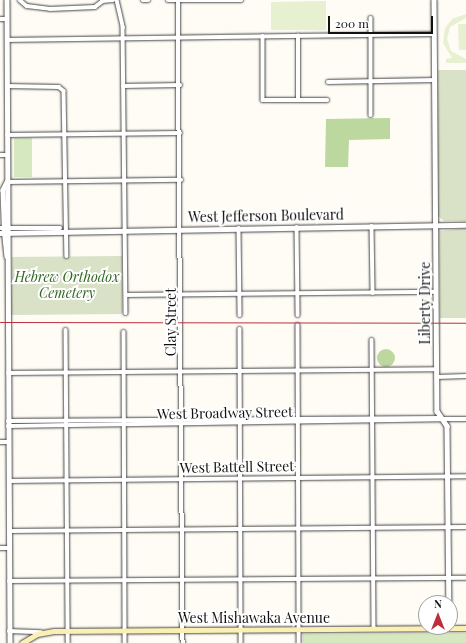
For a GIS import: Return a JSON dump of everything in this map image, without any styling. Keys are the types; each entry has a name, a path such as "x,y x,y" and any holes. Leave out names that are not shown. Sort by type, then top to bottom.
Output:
{"main road":[{"name":"West Mishawaka Avenue","path":"22,643 42,633 68,631 418,628"}],"street":[{"path":"7,0 7,182 10,230 7,256 10,643"},
{"path":"20,0 27,6 50,9 95,8 101,0 113,0"},
{"path":"117,0 123,39 126,313"},
{"path":"143,0 148,0"},
{"path":"168,0 178,2 241,0"},
{"name":"Liberty Drive","path":"434,0 437,411 447,426 449,595"},
{"name":"Clay Street","path":"178,2 180,38 182,294 183,643"},
{"path":"371,18 371,115"},
{"path":"0,20 7,20"},
{"path":"7,40 434,34"},
{"path":"263,36 263,100 327,100"},
{"path":"298,36 298,100"},
{"path":"328,82 434,80"},
{"path":"123,86 180,85"},
{"path":"7,86 62,89 65,134 67,256"},
{"path":"7,135 180,133"},
{"path":"0,154 7,155"},
{"path":"7,182 181,180"},
{"path":"7,182 3,190 2,232 7,256"},
{"path":"372,226 373,293"},
{"name":"West Jefferson Boulevard","path":"2,232 10,230 125,228 466,226"},
{"path":"239,227 240,315"},
{"path":"298,227 298,315"},
{"path":"126,295 436,292"},
{"path":"298,325 299,643"},
{"path":"240,329 241,643"},
{"path":"66,330 68,643"},
{"path":"124,332 125,643"},
{"path":"372,340 374,629"},
{"path":"8,373 437,369"},
{"path":"437,377 466,376"},
{"name":"West Broadway Street","path":"8,424 66,421 182,419 373,417 466,419"},
{"name":"West Broadway Street","path":"8,424 67,426 373,422 442,419"},
{"path":"0,442 9,442"},
{"name":"West Battell Street","path":"9,481 466,476"},
{"path":"9,531 466,527"},
{"path":"0,548 9,548"},
{"path":"9,581 466,578"},
{"name":"West Mishawaka Avenue","path":"9,631 42,633"}],"green space":[{"path":"326,1 326,30 271,30 271,2"},
{"path":"466,14 466,18 450,27 447,39 451,51 466,59 466,63 446,63 446,59 452,58 443,43 445,28 452,19"},
{"path":"458,24 466,24 466,50 459,50"},
{"path":"438,70 466,70 466,221 444,221 438,216"},
{"path":"390,118 390,139 349,140 348,167 325,167 326,119"},
{"path":"14,138 32,138 32,177 14,177"},
{"path":"466,228 466,318 440,318 439,231"},
{"name":"Hebrew Orthodox Cemetery","path":"122,256 122,314 11,315 12,257"},
{"path":"386,349 392,352 395,358 392,364 386,367 380,364 377,358 380,352"},
{"path":"418,633 418,635 458,635 458,633 466,633 466,643 303,643 303,634"}],"railway":[{"path":"0,322 466,323"}]}
